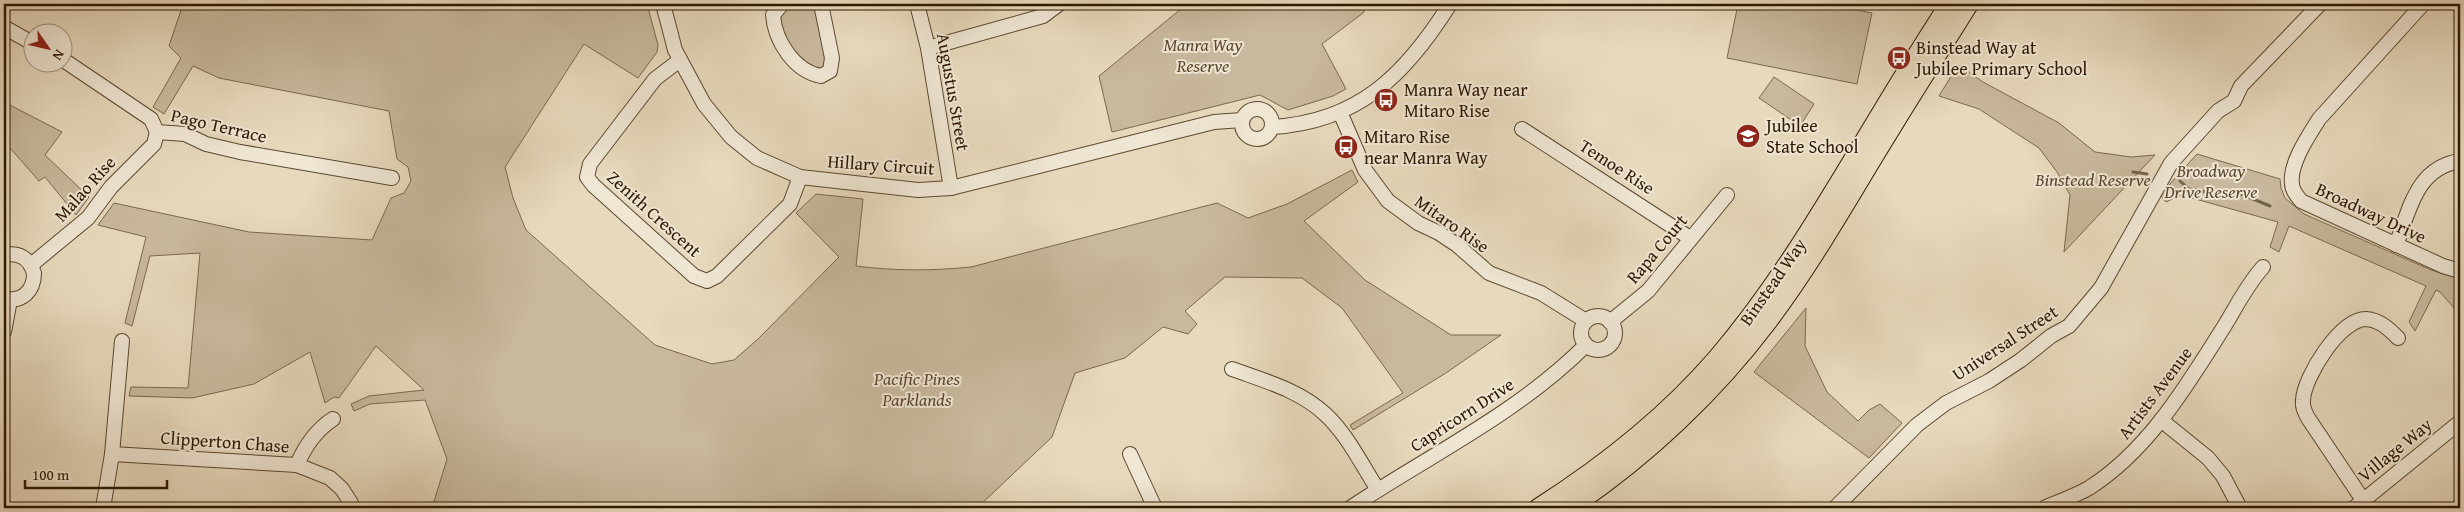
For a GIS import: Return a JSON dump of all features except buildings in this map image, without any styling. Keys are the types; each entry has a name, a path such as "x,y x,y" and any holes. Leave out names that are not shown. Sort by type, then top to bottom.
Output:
{"main road":[{"name":"Binstead Way","path":"1538,508 1581,481 1656,420 1716,359 1745,324 1777,281 1949,4"},
{"name":"Binstead Way","path":"1570,508 1607,482 1680,419 1716,382 1768,321 1812,258 1969,4"}],"street":[{"name":"Hillary Circuit","path":"663,4 680,60 704,104 731,137 757,158 800,178 918,190 951,188 1214,122 1242,120"},
{"path":"782,4 773,15 774,27 791,59 812,74 821,76 830,70 832,58 821,4"},
{"name":"Augustus Street","path":"917,4 928,48 951,188"},
{"path":"928,48 1043,16 1059,4"},
{"path":"1272,127 1307,124 1340,112 1376,90 1405,66 1422,47 1450,4"},
{"name":"Universal Street","path":"1835,508 1917,425 1946,403 1989,381 2021,360 2051,336 2069,326 2101,288 2171,163 2218,111 2234,101 2241,86 2320,4"},
{"name":"Broadway Drive","path":"2423,4 2319,119 2306,140 2293,171 2292,186 2301,201 2443,266 2460,271"},
{"path":"4,27 22,37"},
{"name":"Zenith Crescent","path":"680,60 655,79 590,164 587,177 593,185 694,276 707,281 718,276 790,204 800,178"},
{"name":"Pago Terrace","path":"72,66 151,119 157,132 185,134 206,144 240,152 392,178"},
{"path":"1260,109 1270,116 1272,127 1270,132 1261,138 1251,137 1244,130 1242,120 1249,111 1260,109"},
{"name":"Mitaro Rise","path":"1340,112 1365,170 1388,201 1418,223 1457,246 1490,273 1542,293 1586,321"},
{"name":"Temoe Rise","path":"1522,129 1690,238"},
{"name":"Malao Rise","path":"32,265 88,218 111,186 154,144 157,132"},
{"path":"2396,245 2419,186 2427,176 2449,163 2460,161"},
{"name":"Rapa Court","path":"1610,322 1648,291 1727,195"},
{"path":"4,255 19,255 32,265 34,281 31,289 18,299 7,299 4,332"},
{"name":"Artists Avenue","path":"2044,508 2088,489 2122,464 2161,420 2206,355 2249,282 2263,267"},
{"path":"1599,316 1610,322 1615,333 1611,344 1599,350 1586,345 1581,334 1586,321 1599,316"},
{"path":"2358,504 2308,418 2303,408 2302,398 2316,361 2347,326 2365,319 2384,324 2398,338"},
{"path":"103,508 112,454 122,341"},
{"name":"Capricorn Drive","path":"1350,508 1496,418 1555,374 1586,345"},
{"path":"1232,369 1289,390 1314,405 1337,428 1378,490"},
{"path":"297,465 319,428 333,419"},
{"path":"2161,420 2208,458 2223,476 2240,508"},
{"name":"Village Way","path":"2358,504 2460,422"},
{"name":"Clipperton Chase","path":"112,454 297,465 330,478 342,489 351,503"},
{"path":"1130,454 1155,508"}],"green space":[{"name":"Pacific Pines Parklands","path":"183,4 647,4 658,45 657,52 638,78 584,44 505,167 513,198 526,230 655,345 712,364 734,360 758,339 839,257 796,213 816,194 863,199 856,266 899,270 942,269 971,267 1217,203 1248,218 1287,204 1352,170 1358,182 1304,221 1365,280 1451,335 1501,335 1446,373 1353,430 1350,425 1403,393 1342,308 1302,278 1225,277 1185,311 1197,324 1188,334 1163,327 1125,358 1075,373 1052,437 977,508 900,508 880,503 878,508 432,508 447,459 425,400 370,404 354,411 351,404 369,396 424,390 376,346 339,398 334,397 325,403 310,352 254,384 192,398 129,396 131,387 188,388 200,253 150,256 132,326 125,323 146,237 98,225 114,203 249,232 372,240 391,198 404,193 411,181 408,167 397,159 389,111 219,78 193,66 164,114 153,107 181,58 169,46"},
{"path":"814,4 826,55 825,66 816,70 792,48 784,34 780,18 786,9"},
{"name":"Manra Way Reserve","path":"1187,4 1368,4 1363,13 1322,44 1346,89 1333,96 1288,110 1260,95 1112,132 1099,76"},
{"path":"1738,4 1827,4 1872,13 1857,84 1727,58"},
{"name":"Binstead Reserve","path":"1958,65 1983,82 2059,123 2095,152 2131,157 2155,155 2064,252 2070,195 2057,172 2039,148 1979,109 1939,96"},
{"path":"1774,77 1814,104 1800,126 1759,98"},
{"path":"4,102 62,132 45,155 89,197 76,215 45,177 39,181 4,141"},
{"name":"Broadway Drive Reserve","path":"2197,154 2280,179 2285,198 2304,214 2431,270 2460,279 2460,315 2440,292 2436,290 2415,331 2409,322 2426,286 2289,226 2279,252 2270,247 2278,222 2181,195 2166,202 2160,195"},
{"path":"1806,308 1805,346 1827,392 1858,421 1869,410 1880,404 1902,423 1869,458 1754,372"}],"waterway":[{"path":"2133,172 2147,174"},
{"path":"2180,181 2189,189 2223,195 2241,194 2270,206"}],"place":[{"name":"Binstead Way at Jubilee Primary School","path":"1899,58"},
{"name":"Manra Way near Mitaro Rise","path":"1386,100"},
{"name":"Jubilee State School","path":"1748,136"},
{"name":"Mitaro Rise near Manra Way","path":"1346,147"}]}
